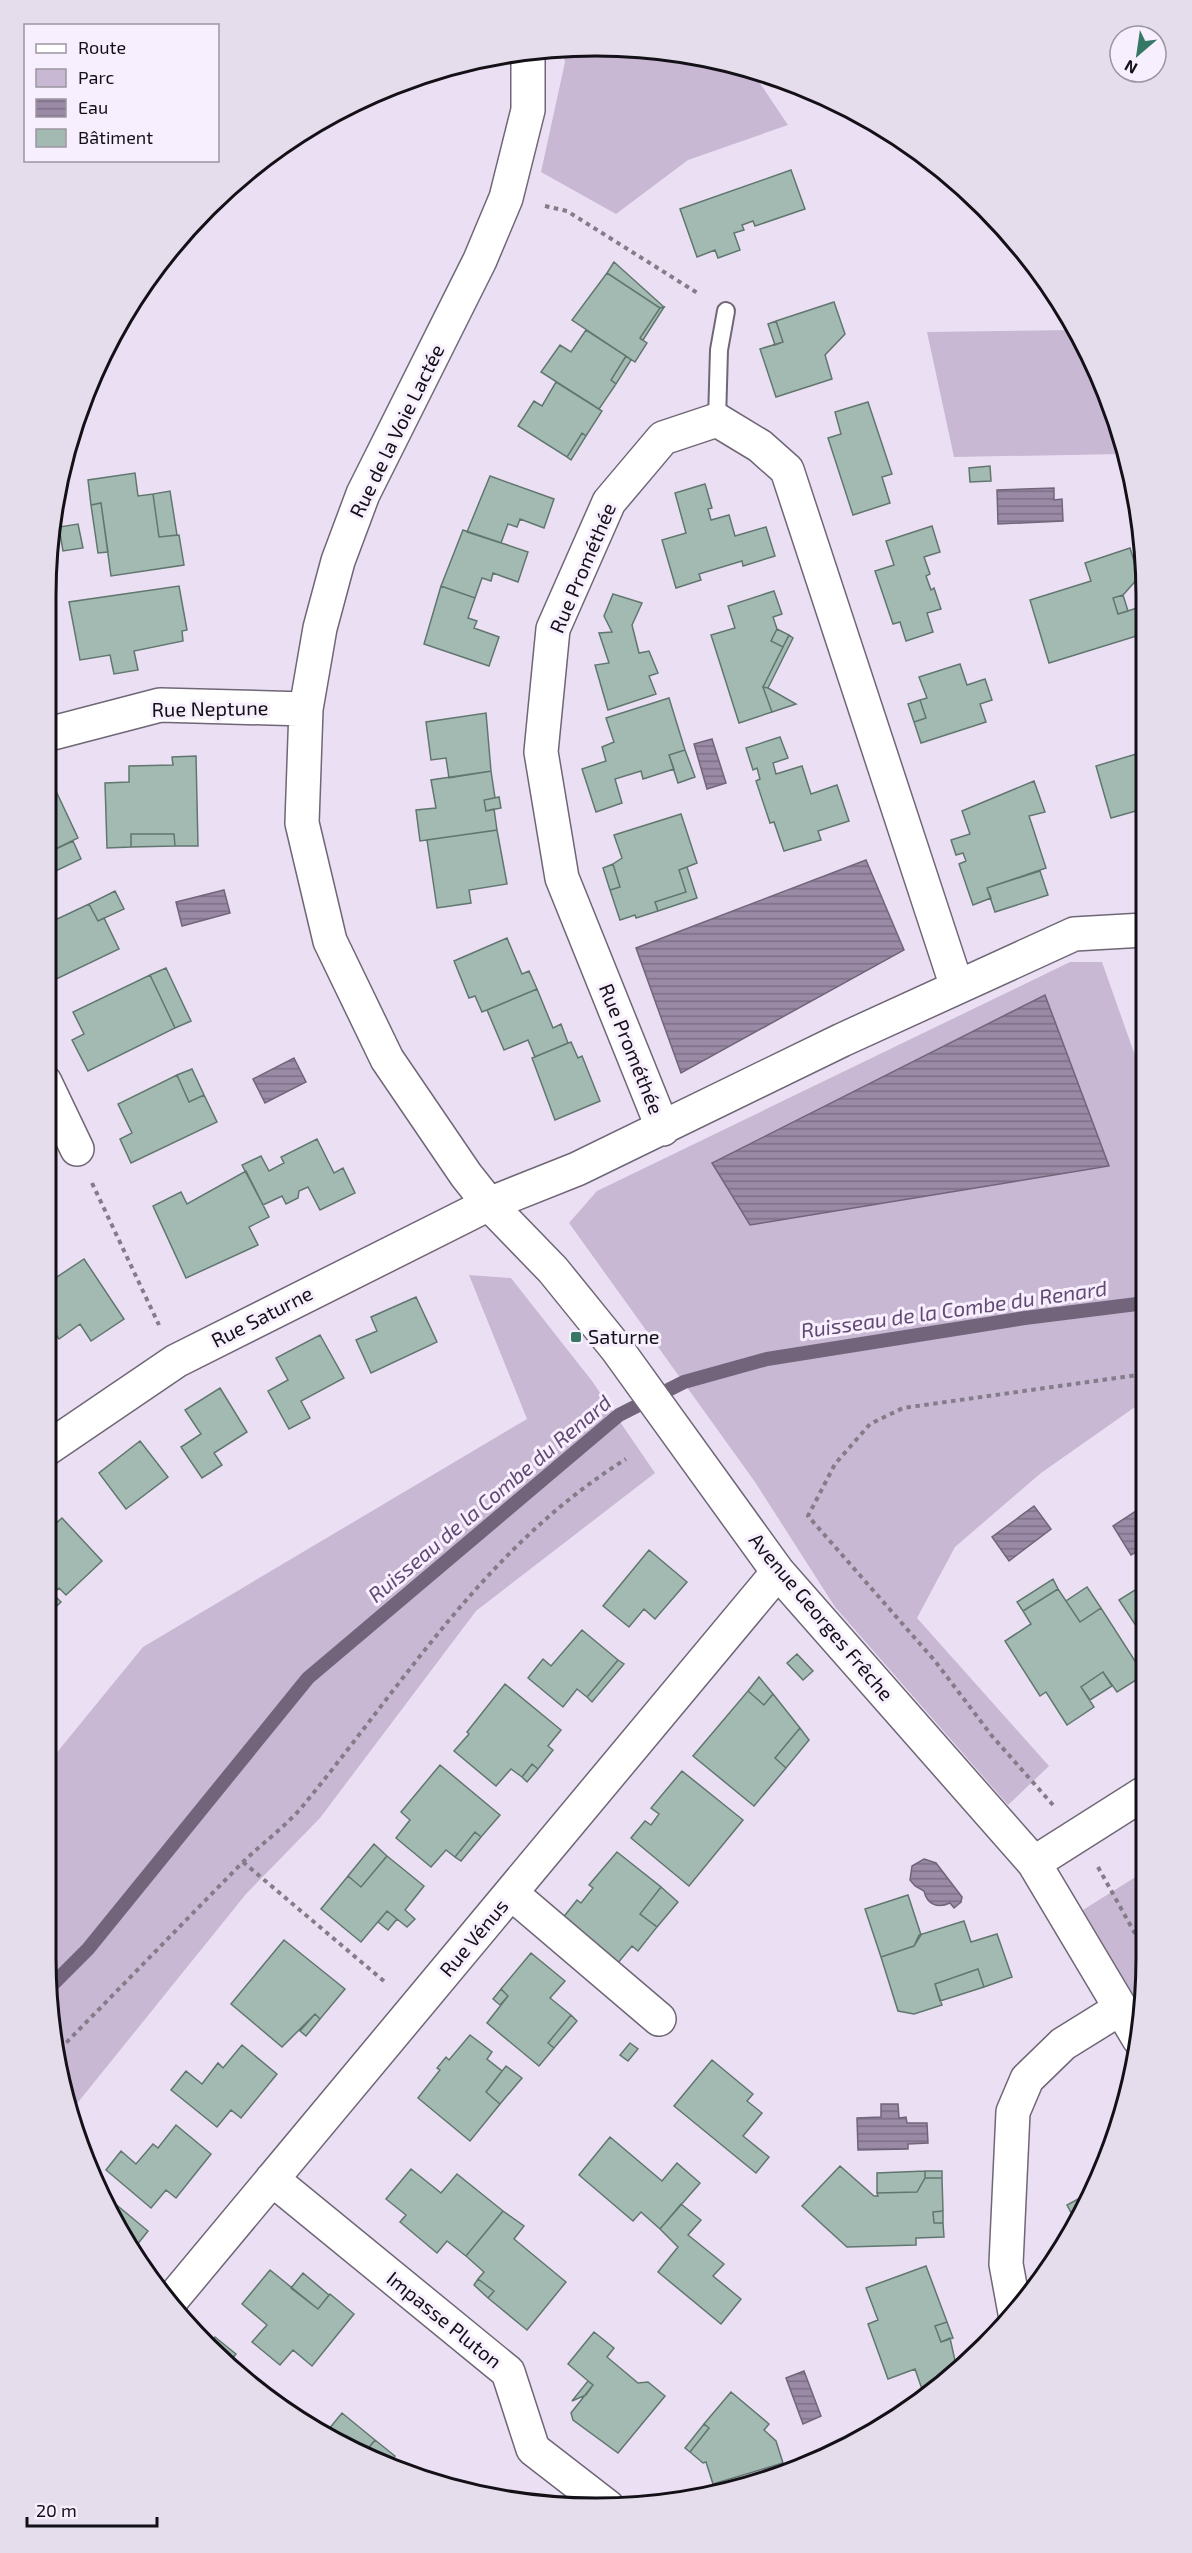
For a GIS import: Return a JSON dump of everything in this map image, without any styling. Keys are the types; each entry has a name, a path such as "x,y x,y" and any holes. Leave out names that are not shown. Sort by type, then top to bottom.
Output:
{"street":[{"name":"Rue de la Voie Lactée","path":"489,1204 466,1175 387,1059 330,942 302,823 306,710 320,628 338,561 363,494 480,260 506,198 528,110 528,60"},
{"path":"717,420 760,446 787,470 957,987"},
{"name":"Rue Prométhée","path":"663,1129 562,878 541,752 553,629 609,502 663,438 717,420"},
{"name":"Rue Neptune","path":"56,732 160,705 306,710"},
{"name":"Rue Saturne","path":"56,1443 176,1362 489,1204 577,1169 842,1040 1074,934 1136,930"},
{"path":"56,1106 76,1149"},
{"name":"Avenue Georges Frêche","path":"489,1204 553,1270 617,1349 778,1572 1035,1863 1132,2027"},
{"name":"Rue Vénus","path":"175,2296 778,1572"},
{"path":"1035,1863 1136,1799"},
{"path":"511,1893 659,2019"},
{"path":"1013,2300 1006,2264 1013,2112 1027,2079 1063,2044 1121,2008"},
{"name":"Impasse Pluton","path":"272,2179 508,2372 533,2449 596,2498"}],"lane":[{"path":"717,420 719,350 726,311"}],"path":[{"path":"506,198 567,211 726,311"},
{"path":"76,1149 176,1362"},
{"path":"1136,1375 903,1408 870,1424 835,1464 808,1516 935,1660 992,1736 1080,1835 1136,1935"},
{"path":"63,2046 243,1862 305,1804 459,1606 540,1524 588,1483 626,1459"},
{"path":"243,1862 416,2008"}],"green space":[{"path":"564,57 631,57 667,60 736,74 758,80 788,125 688,160 616,214 541,172 565,62"},
{"path":"1066,330 1095,389 1117,454 954,457 927,332"},
{"path":"1070,962 1102,962 1136,1058 1136,1406 1041,1473 955,1547 917,1618 1049,1766 1008,1805 835,1607 755,1482 569,1223 597,1191"},
{"path":"469,1275 511,1278 592,1381 655,1473 476,1611 320,1818 246,1894 76,2105 60,2028 57,1992 56,1754 143,1647 527,1419"},
{"path":"1136,1877 1135,1997 1083,1910"}],"water":[{"path":"1054,488 1054,500 1062,499 1063,521 998,524 997,490"},
{"path":"712,739 726,783 707,789 694,744"},
{"path":"866,860 904,950 681,1073 636,948"},
{"path":"224,890 230,913 182,926 176,902"},
{"path":"1045,995 1109,1166 750,1225 712,1163"},
{"path":"294,1058 306,1082 265,1103 253,1079"},
{"path":"1034,1506 1051,1529 1009,1561 992,1537"},
{"path":"1136,1511 1136,1552 1131,1555 1113,1526"},
{"path":"924,1859 936,1863 962,1897 961,1902 954,1908 950,1903 933,1904 927,1899 924,1891 910,1880 912,1866"},
{"path":"881,2104 898,2104 899,2118 906,2117 907,2123 927,2123 928,2143 908,2144 908,2149 858,2150 857,2118 881,2117"},
{"path":"804,2371 821,2416 803,2424 786,2378"}],"building":[{"path":"791,170 805,209 755,226 753,221 742,225 744,230 734,233 740,250 718,258 715,250 697,257 680,209"},
{"path":"614,262 664,307 660,308 607,273"},
{"path":"607,273 660,308 640,338 647,343 635,362 572,320"},
{"path":"834,302 845,334 825,355 832,379 776,397 760,349 783,342 776,321"},
{"path":"664,307 642,340 640,338 660,308"},
{"path":"776,321 783,342 775,345 768,324"},
{"path":"586,330 626,356 611,380 616,384 599,409 541,372 560,345 571,352"},
{"path":"626,356 631,360 616,384 611,380"},
{"path":"556,382 602,411 586,436 582,433 567,457 518,426 534,401 542,406"},
{"path":"868,402 892,474 882,477 890,503 853,515 828,438 841,434 835,412"},
{"path":"582,433 586,436 571,460 567,457"},
{"path":"990,466 991,481 970,482 969,468"},
{"path":"135,473 138,496 153,494 159,537 179,535 184,565 111,576 101,503 91,505 88,480"},
{"path":"490,476 554,499 544,528 520,519 517,527 508,524 501,543 467,532"},
{"path":"705,484 712,508 708,509 711,520 729,515 735,536 766,527 775,556 743,566 742,561 699,574 701,580 676,588 662,540 686,533 675,493"},
{"path":"170,491 177,535 159,537 153,494"},
{"path":"101,503 108,552 98,553 91,505"},
{"path":"78,524 83,548 63,551 60,527"},
{"path":"932,526 940,552 924,557 930,574 926,576 931,590 934,588 941,609 927,613 933,632 906,641 900,622 893,624 875,571 894,565 886,541"},
{"path":"463,530 528,552 518,582 493,573 491,581 482,578 475,598 441,586"},
{"path":"1130,548 1135,564 1136,581 1123,595 1113,598 1118,614 1136,608 1136,636 1049,663 1030,600 1091,581 1085,563"},
{"path":"179,586 187,630 182,631 183,641 134,651 138,670 114,674 110,655 80,660 69,602"},
{"path":"441,586 475,598 468,618 477,621 474,628 499,637 489,666 424,644"},
{"path":"774,591 782,614 773,617 777,629 771,641 783,647 763,687 772,712 739,723 711,635 735,628 728,606"},
{"path":"613,594 642,603 632,625 639,653 649,651 658,673 649,676 656,694 608,710 595,665 609,663 599,633 612,632 604,616"},
{"path":"1123,595 1128,611 1118,614 1113,598"},
{"path":"777,629 789,635 783,647 771,641"},
{"path":"789,635 793,638 768,688 763,687"},
{"path":"960,664 967,685 985,679 992,700 980,704 986,722 921,743 914,722 926,718 920,700 927,698 919,677"},
{"path":"763,687 768,688 796,704 772,712"},
{"path":"669,698 685,750 669,755 674,769 643,779 641,771 615,779 622,803 596,812 582,769 606,761 602,747 614,742 606,718"},
{"path":"920,700 926,718 914,722 908,704"},
{"path":"486,713 491,771 449,778 446,758 431,760 426,722"},
{"path":"780,737 788,758 773,763 776,774 802,766 811,794 837,785 849,821 818,831 821,840 784,851 774,822 770,823 756,781 760,779 757,768 753,770 746,748"},
{"path":"685,750 695,777 678,783 669,755"},
{"path":"1136,754 1136,811 1111,818 1096,766"},
{"path":"196,756 198,846 175,846 174,834 131,834 131,847 107,848 105,783 129,782 129,766 173,765 172,757"},
{"path":"491,771 495,798 484,800 486,811 494,809 497,830 420,841 416,810 436,808 431,780"},
{"path":"1034,781 1045,812 1029,816 1046,868 987,888 991,898 973,905 959,864 966,861 963,853 956,855 951,840 970,834 962,811"},
{"path":"56,791 78,838 56,849"},
{"path":"499,797 501,808 486,811 484,800"},
{"path":"681,814 697,863 679,870 686,892 655,902 658,911 620,920 610,890 620,887 613,864 622,858 614,835"},
{"path":"497,830 507,884 469,890 471,903 437,908 427,840"},
{"path":"131,834 174,834 175,846 131,847"},
{"path":"73,841 81,859 56,871 56,849"},
{"path":"613,864 620,887 610,890 603,868"},
{"path":"687,867 697,898 658,911 655,902 686,892 679,870"},
{"path":"1040,871 1048,895 995,912 987,888"},
{"path":"115,891 124,909 98,921 89,904"},
{"path":"89,904 98,921 104,918 119,949 56,979 56,920"},
{"path":"507,938 522,974 529,971 537,989 482,1012 475,996 469,998 454,961"},
{"path":"166,968 191,1021 175,1028 150,975"},
{"path":"150,975 175,1028 88,1071 72,1040 84,1034 73,1012"},
{"path":"537,989 553,1028 561,1024 568,1043 535,1057 528,1040 504,1050 487,1010"},
{"path":"571,1042 578,1058 582,1056 600,1101 555,1120 532,1058"},
{"path":"192,1069 204,1095 189,1102 177,1075"},
{"path":"177,1075 189,1102 204,1095 217,1122 131,1163 120,1139 132,1133 118,1104"},
{"path":"317,1139 334,1173 343,1168 355,1193 320,1210 308,1187 299,1191 298,1198 286,1204 282,1196 263,1205 242,1165 261,1156 269,1171 284,1163 281,1157"},
{"path":"246,1171 269,1217 249,1227 258,1245 186,1278 153,1206 181,1192 187,1204"},
{"path":"84,1259 124,1319 91,1341 80,1324 59,1339 56,1334 56,1278"},
{"path":"416,1297 437,1342 371,1373 356,1340 377,1331 371,1317"},
{"path":"320,1335 344,1378 301,1401 310,1418 289,1429 268,1391 288,1380 276,1358"},
{"path":"220,1388 247,1432 214,1453 222,1465 202,1478 181,1447 201,1434 185,1410"},
{"path":"140,1441 168,1477 126,1509 99,1473"},
{"path":"62,1518 102,1561 66,1595 59,1588 56,1591 56,1523"},
{"path":"649,1550 687,1582 655,1619 644,1609 629,1627 603,1606"},
{"path":"1053,1579 1058,1589 1023,1611 1017,1602"},
{"path":"1087,1587 1101,1608 1080,1622 1066,1601"},
{"path":"1058,1589 1080,1622 1101,1608 1136,1663 1136,1680 1117,1692 1103,1672 1081,1687 1094,1707 1067,1725 1046,1692 1040,1696 1005,1641 1031,1624 1023,1611"},
{"path":"1136,1589 1136,1626 1119,1600"},
{"path":"56,1597 61,1602 56,1607"},
{"path":"582,1630 618,1660 587,1697 577,1689 563,1707 528,1678 543,1659 551,1666"},
{"path":"797,1654 813,1671 803,1680 787,1663"},
{"path":"618,1660 624,1664 592,1702 587,1697"},
{"path":"1103,1672 1112,1686 1090,1700 1081,1687"},
{"path":"759,1677 773,1694 764,1705 748,1691"},
{"path":"505,1684 561,1730 548,1746 553,1750 538,1769 532,1764 522,1777 511,1769 496,1786 454,1751"},
{"path":"748,1691 764,1705 773,1694 800,1728 775,1758 786,1768 754,1806 693,1756"},
{"path":"800,1728 809,1740 786,1768 775,1758"},
{"path":"532,1764 538,1769 527,1782 522,1777"},
{"path":"440,1765 500,1815 481,1837 475,1832 455,1857 446,1850 431,1867 396,1838 410,1820 401,1812"},
{"path":"682,1771 743,1820 689,1886 631,1838 645,1821 651,1825 659,1814 651,1808"},
{"path":"475,1832 481,1837 461,1861 455,1857"},
{"path":"374,1844 387,1856 361,1887 348,1876"},
{"path":"617,1852 661,1887 640,1914 657,1927 638,1951 632,1946 617,1964 562,1919 577,1900 581,1903 593,1888 589,1885"},
{"path":"387,1856 424,1886 405,1910 415,1919 407,1927 387,1911 361,1942 321,1909 348,1876 361,1887"},
{"path":"661,1887 678,1902 657,1927 640,1914"},
{"path":"908,1895 921,1935 914,1946 881,1957 865,1909"},
{"path":"387,1911 397,1919 388,1930 378,1922"},
{"path":"964,1921 971,1942 997,1934 1012,1977 984,1987 978,1969 935,1984 942,2005 914,2014 898,2011 881,1957 914,1946 919,1935"},
{"path":"284,1940 345,1989 320,2019 315,2014 282,2047 231,2004"},
{"path":"531,1953 565,1981 550,1998 571,2015 548,2043 554,2048 539,2066 487,2023 508,1996 501,1989"},
{"path":"978,1969 984,1987 940,2001 935,1984"},
{"path":"501,1989 508,1996 500,2005 493,1999"},
{"path":"315,2014 320,2019 306,2036 300,2031"},
{"path":"571,2015 577,2021 554,2048 548,2043"},
{"path":"470,2035 492,2052 487,2059 502,2071 486,2092 500,2104 470,2141 418,2098 440,2070 437,2068 446,2057 449,2060"},
{"path":"630,2043 638,2049 628,2061 620,2055"},
{"path":"242,2045 277,2074 241,2118 231,2110 217,2127 171,2090 186,2071 202,2084 218,2063 223,2068"},
{"path":"712,2060 753,2094 747,2101 762,2113 743,2136 769,2157 756,2173 674,2106"},
{"path":"506,2066 522,2078 500,2104 486,2092"},
{"path":"176,2125 211,2154 176,2198 166,2190 151,2208 106,2170 121,2151 136,2164 153,2144 158,2148"},
{"path":"610,2137 662,2181 677,2163 700,2183 660,2229 641,2212 633,2221 579,2175"},
{"path":"840,2166 874,2196 878,2196 877,2193 917,2192 925,2178 942,2178 943,2211 933,2212 934,2223 943,2223 944,2237 916,2238 916,2245 847,2247 802,2206"},
{"path":"411,2169 441,2193 457,2174 503,2211 466,2256 447,2241 437,2253 400,2222 406,2215 386,2199"},
{"path":"925,2171 942,2171 942,2178 925,2178"},
{"path":"925,2171 925,2178 917,2192 877,2193 877,2173"},
{"path":"1080,2198 1071,2213 1067,2205"},
{"path":"115,2204 148,2231 138,2243"},
{"path":"681,2204 701,2220 688,2235 724,2264 713,2276 741,2299 721,2324 658,2272 678,2247 660,2229"},
{"path":"503,2211 524,2226 514,2239 566,2282 527,2330 488,2298 494,2291 478,2279 484,2272 466,2256"},
{"path":"943,2211 943,2223 934,2223 933,2212"},
{"path":"926,2266 947,2322 935,2326 941,2342 950,2338 955,2360 922,2388 915,2369 888,2379 868,2324 878,2320 866,2288"},
{"path":"270,2270 318,2309 330,2294 354,2314 312,2366 293,2350 280,2365 252,2342 267,2325 242,2304"},
{"path":"303,2273 329,2295 318,2309 291,2288"},
{"path":"478,2279 494,2291 488,2298 474,2285"},
{"path":"947,2322 953,2338 941,2342 935,2326"},
{"path":"594,2332 614,2348 607,2357 638,2383 648,2382 665,2396 618,2453 573,2420 571,2413 593,2385 568,2364"},
{"path":"215,2337 236,2354 234,2357 214,2339"},
{"path":"588,2381 593,2385 586,2395 572,2401"},
{"path":"731,2392 769,2424 764,2430 776,2441 783,2463 713,2484 706,2462 703,2463 690,2452 709,2428 704,2424"},
{"path":"342,2413 375,2440 369,2447 330,2427"},
{"path":"704,2424 709,2428 690,2452 685,2448"},
{"path":"375,2440 395,2456 394,2458 369,2447"}],"waterway":[{"name":"Ruisseau de la Combe du Renard","path":"57,1980 88,1949 308,1678 619,1415 684,1382 767,1359 1025,1318 1136,1304"}],"place":[{"name":"Saturne","path":"576,1337"}]}
